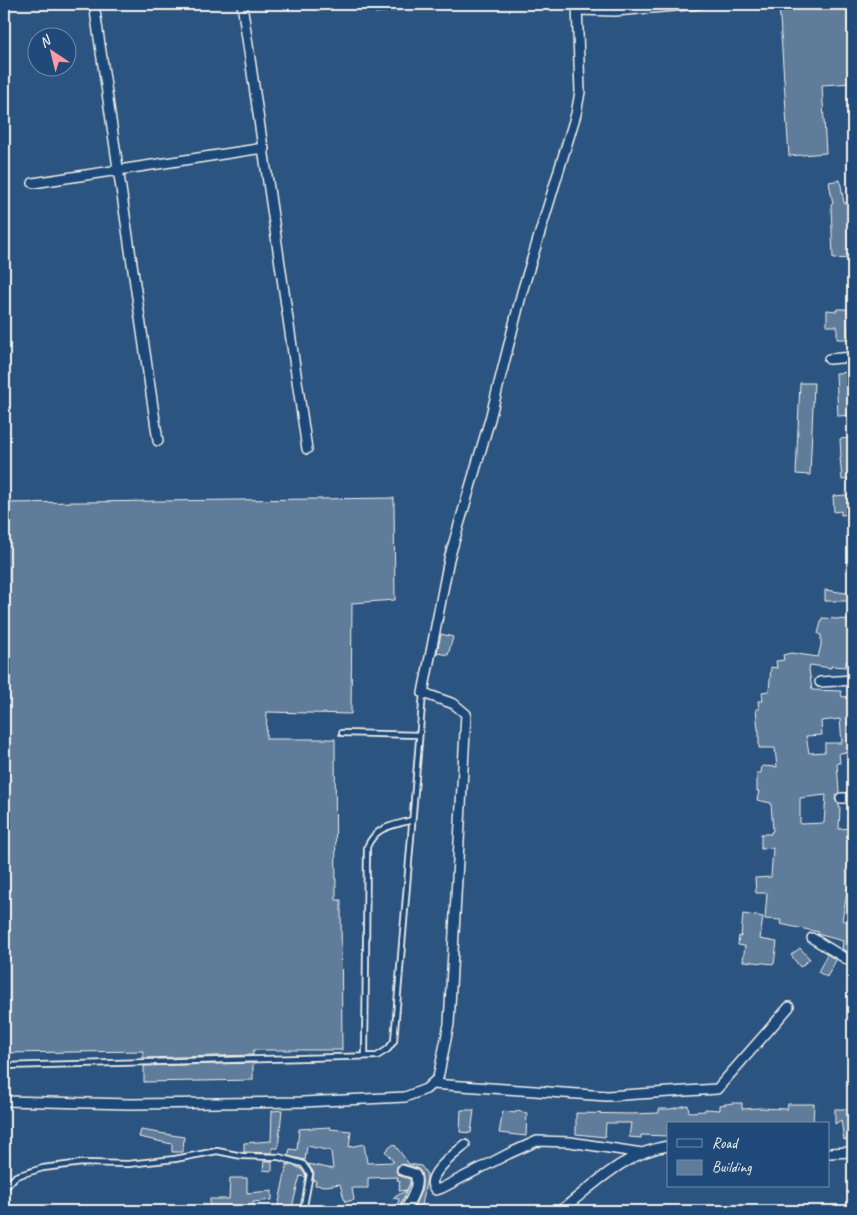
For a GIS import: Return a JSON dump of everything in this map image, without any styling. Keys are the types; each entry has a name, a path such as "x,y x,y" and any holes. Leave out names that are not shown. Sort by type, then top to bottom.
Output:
{"street":[{"path":"94,4 158,441"},
{"path":"242,4 307,449"},
{"path":"4,1101 130,1104 303,1102 405,1097 426,1089 438,1078 449,1024 466,714 454,704 423,693 449,559 490,419 522,292 576,114 580,92 577,7 615,10 698,4"},
{"path":"33,184 264,148"},
{"path":"829,359 853,357"},
{"path":"820,682 853,680"},
{"path":"841,798 853,798"},
{"path":"812,938 853,963"},
{"path":"432,1084 607,1096 717,1089 789,1007"},
{"path":"465,1145 440,1167 435,1175 433,1188 436,1190 442,1188 537,1141 570,1142 642,1153"},
{"path":"560,1211 614,1169 642,1153 654,1148 667,1146"},
{"path":"830,1153 853,1152"},
{"path":"402,1170 415,1174 417,1180 413,1195 405,1211"}],"lane":[{"path":"4,1066 377,1056 388,1049 394,1041 423,693"},
{"path":"342,733 418,735"},
{"path":"364,1056 367,847 372,837 379,830 412,820"},
{"path":"4,1192 16,1176 43,1168 82,1163 128,1164 175,1159 217,1150 242,1156 279,1157 303,1164 310,1174 303,1211"}],"building":[{"path":"374,4 401,4 401,10 375,13"},
{"path":"779,4 853,4 853,83 822,85 826,153 789,156"},
{"path":"840,180 844,203 849,203 852,258 833,259 831,204 833,204 829,182"},
{"path":"837,309 847,309 848,339 837,339 837,326 827,326 827,310 837,311"},
{"path":"853,372 853,415 838,416 836,373"},
{"path":"800,383 814,383 810,475 796,474"},
{"path":"850,438 853,440 853,479 842,480 840,439"},
{"path":"833,496 850,496 850,514 841,515 841,511 834,512"},
{"path":"394,498 395,600 352,603 351,714 267,712 266,739 335,739 336,900 341,900 342,1050 253,1050 253,1055 143,1058 143,1051 4,1053 4,503"},
{"path":"825,590 853,594 853,601 825,601"},
{"path":"822,618 853,620 853,661 846,661 846,667 831,666 831,668 810,665 809,669 812,690 841,691 842,697 853,696 853,752 839,753 840,763 837,763 839,792 835,798 840,807 839,829 851,828 853,874 851,888 848,888 842,920 853,924 853,955 842,949 843,941 817,934 819,932 780,924 781,920 765,919 767,893 756,893 755,878 771,877 773,848 761,849 761,834 771,834 773,831 771,803 757,800 759,791 757,791 757,773 761,773 762,766 777,767 775,748 759,748 756,709 759,709 758,701 763,701 762,692 769,691 771,667 777,668 776,661 784,660 783,655 791,653 818,657 821,635 818,634","holes":["840,719 842,743 825,743 825,752 809,753 806,736 822,735 821,721","826,795 824,823 800,824 800,798"]},
{"path":"441,634 453,637 448,655 437,653"},
{"path":"743,914 763,917 760,939 777,942 774,964 743,961 745,946 738,945 739,936 741,937"},
{"path":"800,948 810,959 800,967 791,955"},
{"path":"827,954 836,960 827,977 818,972"},
{"path":"253,1063 253,1080 144,1082 144,1066"},
{"path":"742,1103 742,1109 787,1109 788,1104 814,1104 813,1122 667,1122 667,1136 641,1135 641,1138 629,1137 631,1123 606,1123 605,1137 576,1134 576,1113 659,1113 659,1109 670,1109 688,1105 689,1112 705,1111 705,1109 720,1110 720,1105"},
{"path":"835,1109 853,1109 853,1139 844,1140 841,1120 835,1124"},
{"path":"282,1110 278,1148 272,1148 272,1153 244,1152 244,1143 271,1141 272,1111"},
{"path":"461,1110 474,1110 471,1133 460,1132"},
{"path":"503,1111 527,1113 526,1136 499,1133"},
{"path":"330,1127 330,1129 351,1131 349,1147 364,1144 367,1163 394,1162 385,1151 394,1144 409,1164 421,1166 427,1174 427,1178 421,1211 412,1211 422,1189 421,1172 417,1168 404,1164 397,1166 396,1172 400,1176 410,1179 407,1190 399,1191 400,1181 397,1180 398,1177 368,1178 368,1188 352,1188 354,1200 345,1202 340,1184 315,1185 316,1181 313,1180 314,1173 308,1164 333,1169 331,1151 307,1146 305,1160 288,1156 290,1149 297,1150 299,1129"},
{"path":"141,1130 184,1137 183,1152 172,1152 172,1144 139,1137"},
{"path":"264,1161 272,1161 272,1171 263,1170"},
{"path":"287,1164 300,1168 306,1175 305,1177 300,1176 292,1207 278,1207"},
{"path":"230,1178 247,1178 247,1193 272,1191 272,1200 253,1202 254,1211 210,1211 210,1199 229,1199"},
{"path":"407,1190 399,1208 397,1208 399,1199 393,1198"}]}
